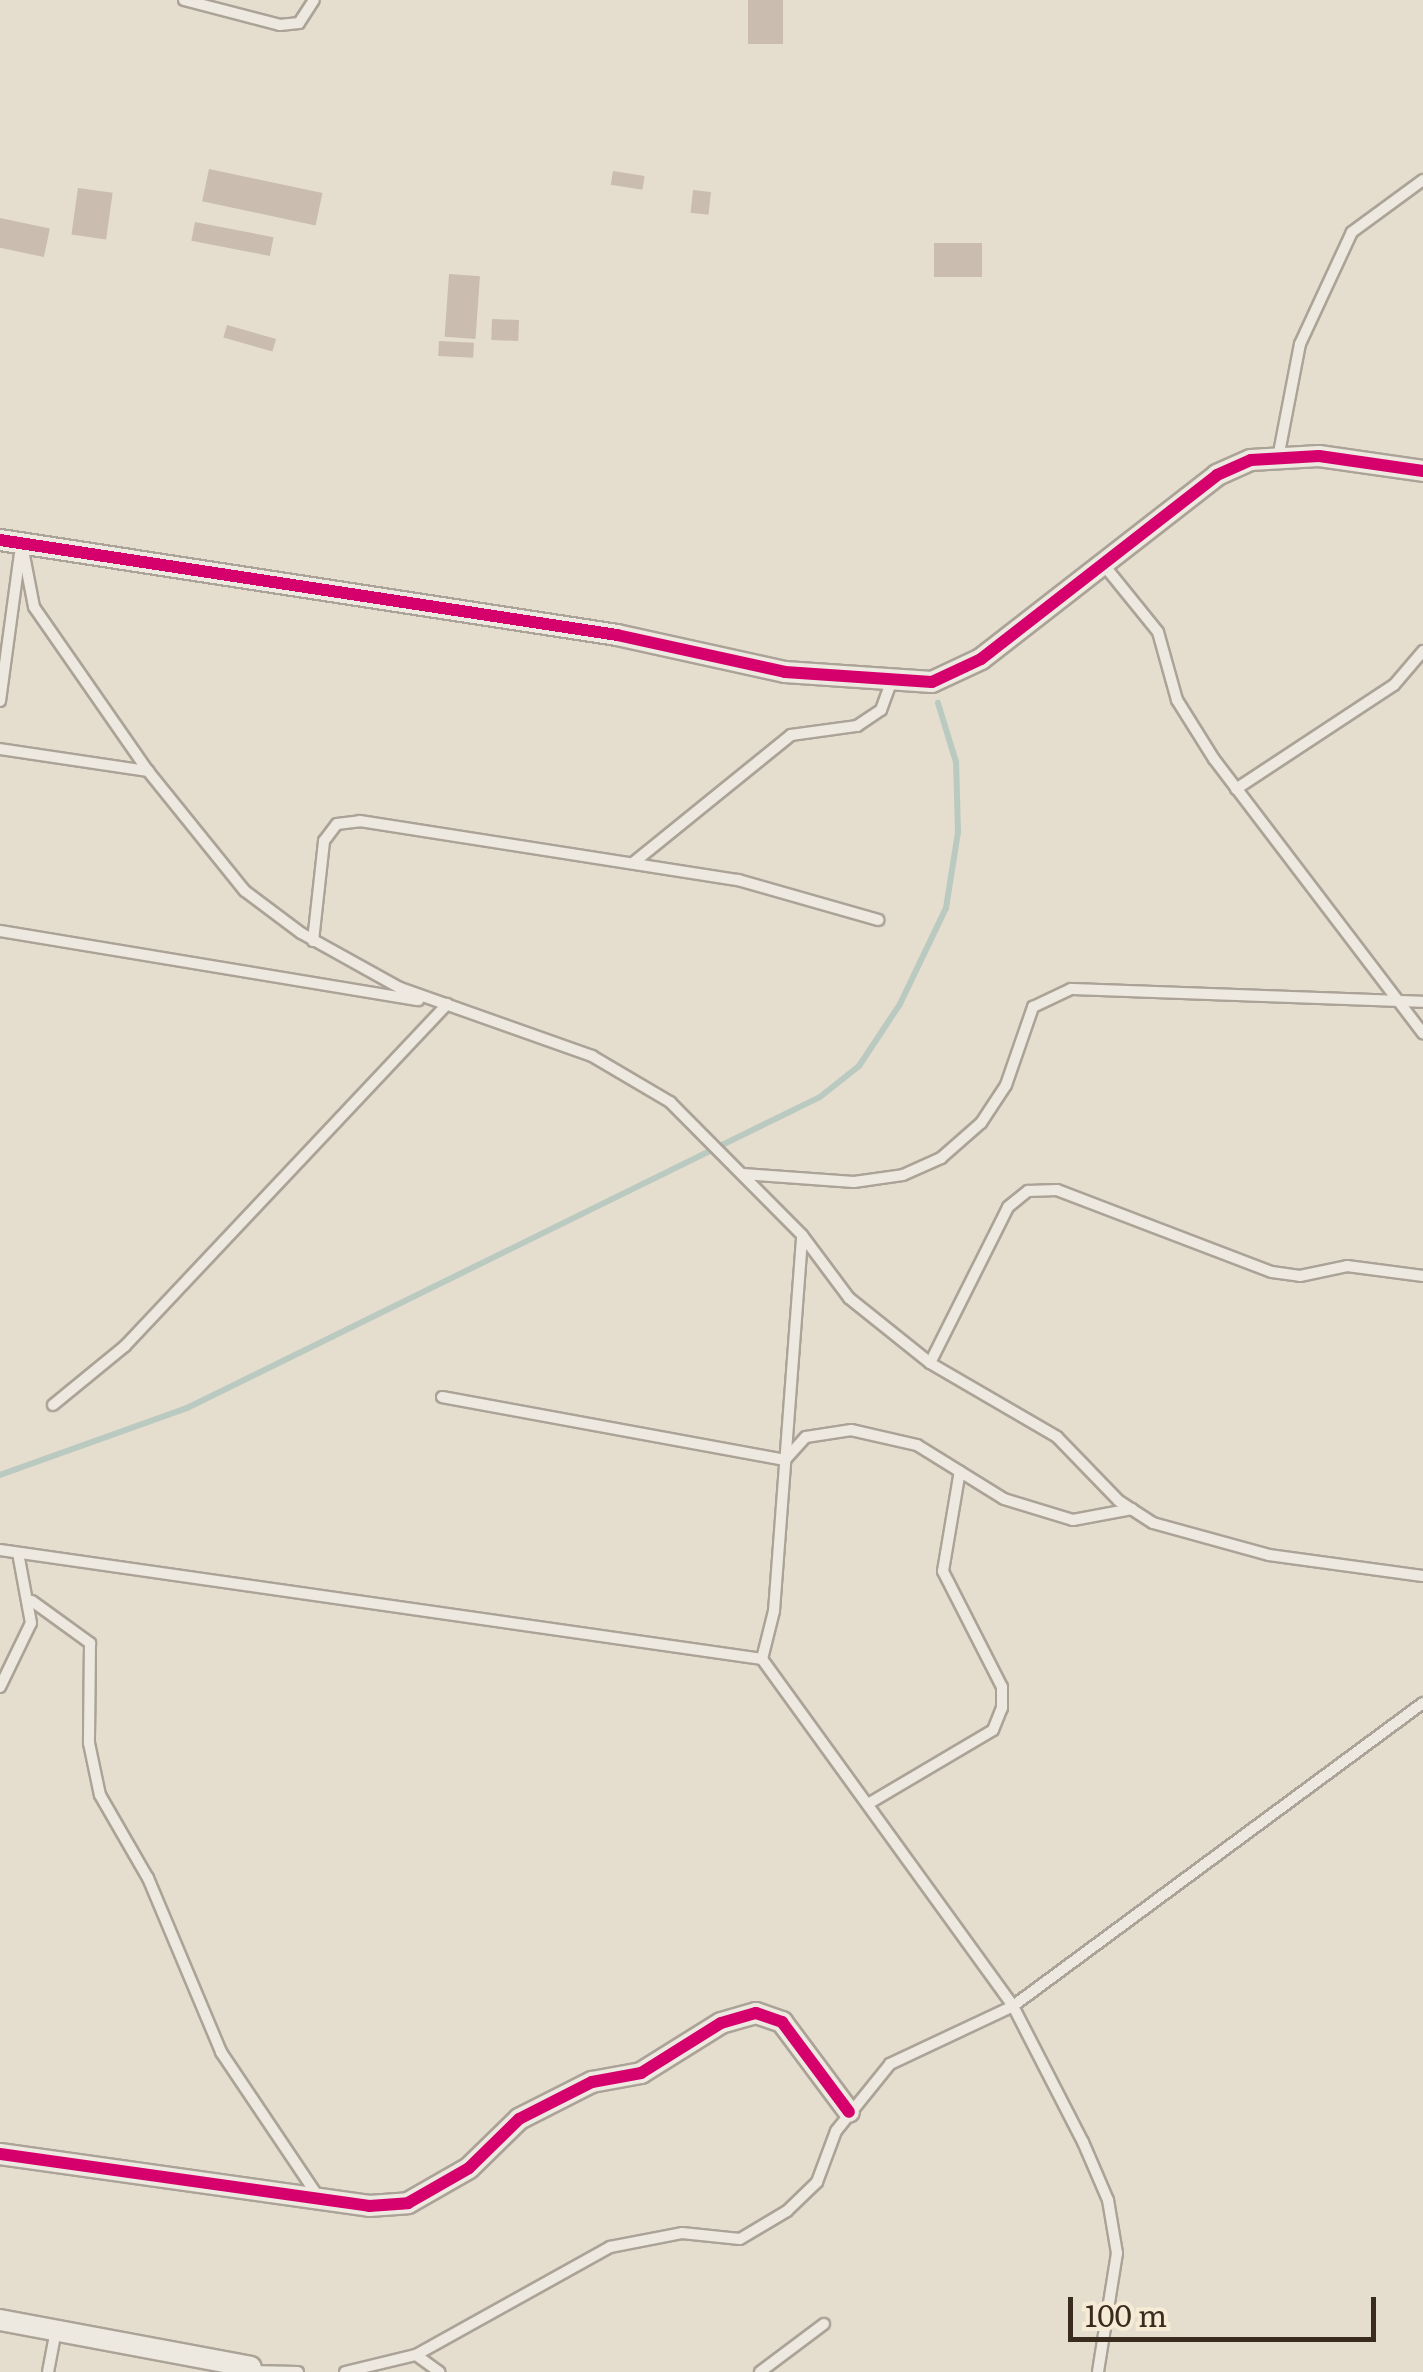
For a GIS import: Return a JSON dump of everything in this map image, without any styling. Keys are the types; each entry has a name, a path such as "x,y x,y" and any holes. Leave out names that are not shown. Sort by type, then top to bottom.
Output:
{"street":[{"path":"0,540 617,635 784,672 932,682 981,660 1217,476 1277,458 1423,471"},
{"path":"0,2154 320,2199 408,2203 469,2168 519,2119 592,2082 641,2073 721,2022 756,2013 782,2022 849,2112"},
{"path":"0,2320 56,2328 251,2370"}],"lane":[{"path":"184,0 280,25 299,23 314,0"},
{"path":"1277,458 1300,344 1352,232 1423,180"},
{"path":"0,701 22,543"},
{"path":"22,543 34,607 148,772 245,891 313,941 446,1004 634,1078 742,1174 802,1235 850,1298 930,1364 1058,1437 1132,1509 1250,1550 1423,1576"},
{"path":"1103,564 1158,632 1177,700 1236,789 1423,1032"},
{"path":"1236,789 1394,685 1423,651"},
{"path":"633,863 792,735 858,726 881,710 892,680"},
{"path":"0,749 148,772"},
{"path":"313,941 324,842 338,824 394,825 633,863 784,890 878,920"},
{"path":"0,931 446,1004"},
{"path":"742,1174 854,1182 903,1175 941,1158 981,1123 1006,1085 1033,1007 1071,989 1403,1006 1423,1002"},
{"path":"53,1404 125,1346 446,1004"},
{"path":"930,1364 1008,1206 1028,1191 1057,1190 1272,1272 1300,1276 1347,1266 1423,1276"},
{"path":"762,1659 774,1611 802,1235"},
{"path":"442,1396 785,1460"},
{"path":"785,1460 806,1436 851,1430 917,1446 1004,1499 1073,1520 1132,1509"},
{"path":"868,1804 993,1730 1002,1708 1002,1687 943,1570 960,1471"},
{"path":"0,1550 762,1659 1013,2006 1108,2200 1117,2253 1098,2372"},
{"path":"0,1687 31,1622 32,1601 18,1552"},
{"path":"32,1601 90,1644 90,1743 100,1795 148,1878 222,2052 320,2199"},
{"path":"345,2372 416,2355 610,2247 682,2233 740,2239 818,2182 849,2112 890,2064 1013,2006 1423,1703"},
{"path":"760,2372 824,2324"},
{"path":"48,2372 56,2328"},
{"path":"416,2355 439,2372"},
{"path":"251,2370 298,2372"}],"building":[{"path":"748,0 783,0 783,44 748,44"},
{"path":"209,169 322,193 316,225 202,201"},
{"path":"613,171 645,176 642,190 611,185"},
{"path":"78,188 113,193 106,239 71,235"},
{"path":"693,190 711,192 708,215 691,213"},
{"path":"0,218 50,229 44,257 0,248"},
{"path":"195,222 274,237 270,256 191,241"},
{"path":"934,243 982,243 982,277 934,277"},
{"path":"449,274 480,276 476,339 445,337"},
{"path":"492,319 519,320 518,341 491,340"},
{"path":"227,325 276,339 272,352 223,337"},
{"path":"439,341 474,343 473,358 438,356"}],"waterway":[{"path":"0,1475 187,1408 820,1097 859,1066 900,1004 946,908 958,832 956,762 938,703"}],"cycle path":[{"path":"0,540 617,635 785,672 932,682 981,659 1217,475 1251,460 1319,456 1423,471"},
{"path":"0,2154 369,2206 408,2203 469,2168 519,2119 592,2082 641,2073 721,2023 756,2013 782,2022 849,2112"}]}
